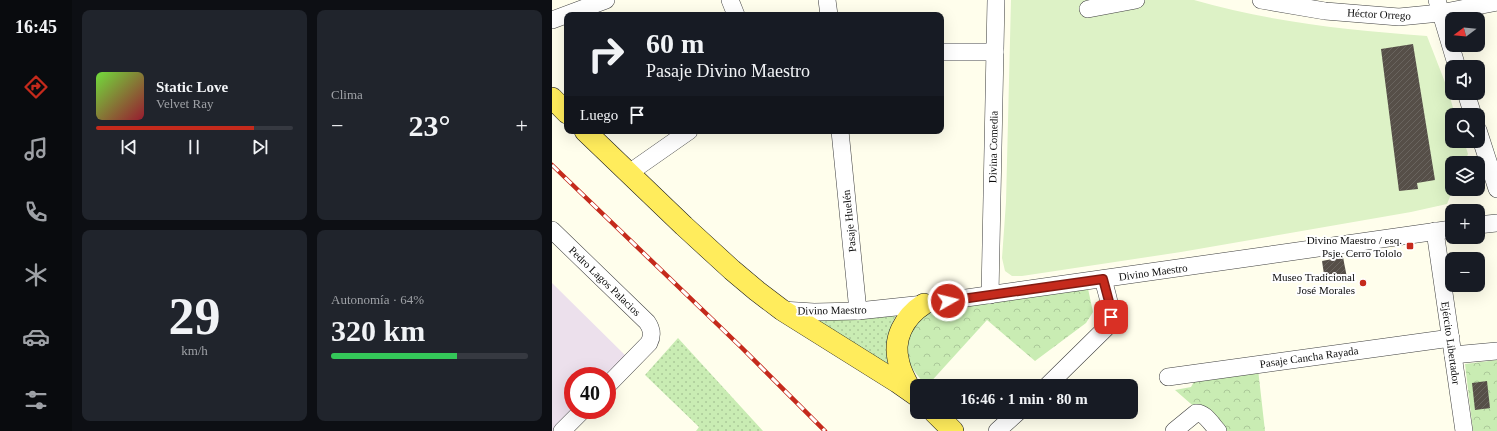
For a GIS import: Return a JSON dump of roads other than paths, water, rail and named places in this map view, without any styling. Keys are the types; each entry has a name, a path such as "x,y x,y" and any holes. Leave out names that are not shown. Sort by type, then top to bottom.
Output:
{"main road":[{"path":"552,98 564,110"},
{"path":"588,134 732,270 782,310 910,391"},
{"path":"910,385 898,363 897,343 903,324 916,309 924,304"},
{"path":"941,419 954,431"}],"street":[{"path":"730,0 735,12"},
{"path":"827,0 828,12"},
{"name":"Divina Comedia","path":"990,295 996,0"},
{"path":"1088,9 1136,0"},
{"name":"Héctor Orrego","path":"1261,0 1325,11 1412,17 1438,7 1497,2"},
{"path":"571,12 595,2"},
{"path":"1438,7 1456,60"},
{"path":"552,20 564,15"},
{"path":"944,52 995,52"},
{"path":"629,173 685,134"},
{"name":"Pasaje Huelén","path":"840,134 858,311"},
{"path":"1484,148 1497,188"},
{"path":"1485,224 1497,223"},
{"name":"Pedro Lagos Palacios","path":"552,230 650,326 652,335 647,346 616,377"},
{"name":"Divino Maestro","path":"782,310 829,312 858,311 924,304 1445,230"},
{"name":"Ejército Libertador","path":"1435,231 1464,431"},
{"path":"1054,379 1109,325 1111,309 1103,279"},
{"name":"Pasaje Cancha Rayada","path":"1168,376 1452,346 1497,351"},
{"path":"1174,431 1196,413 1203,415 1218,431"},
{"path":"562,431 574,419"},
{"path":"997,431 1010,419"}],"railway":[{"path":"552,165 741,347 825,431"}],"place":[{"name":"Divino Maestro / esq. Psje. Cerro Tololo","path":"1410,246"},
{"name":"Museo Tradicional José Morales","path":"1363,283"}]}
